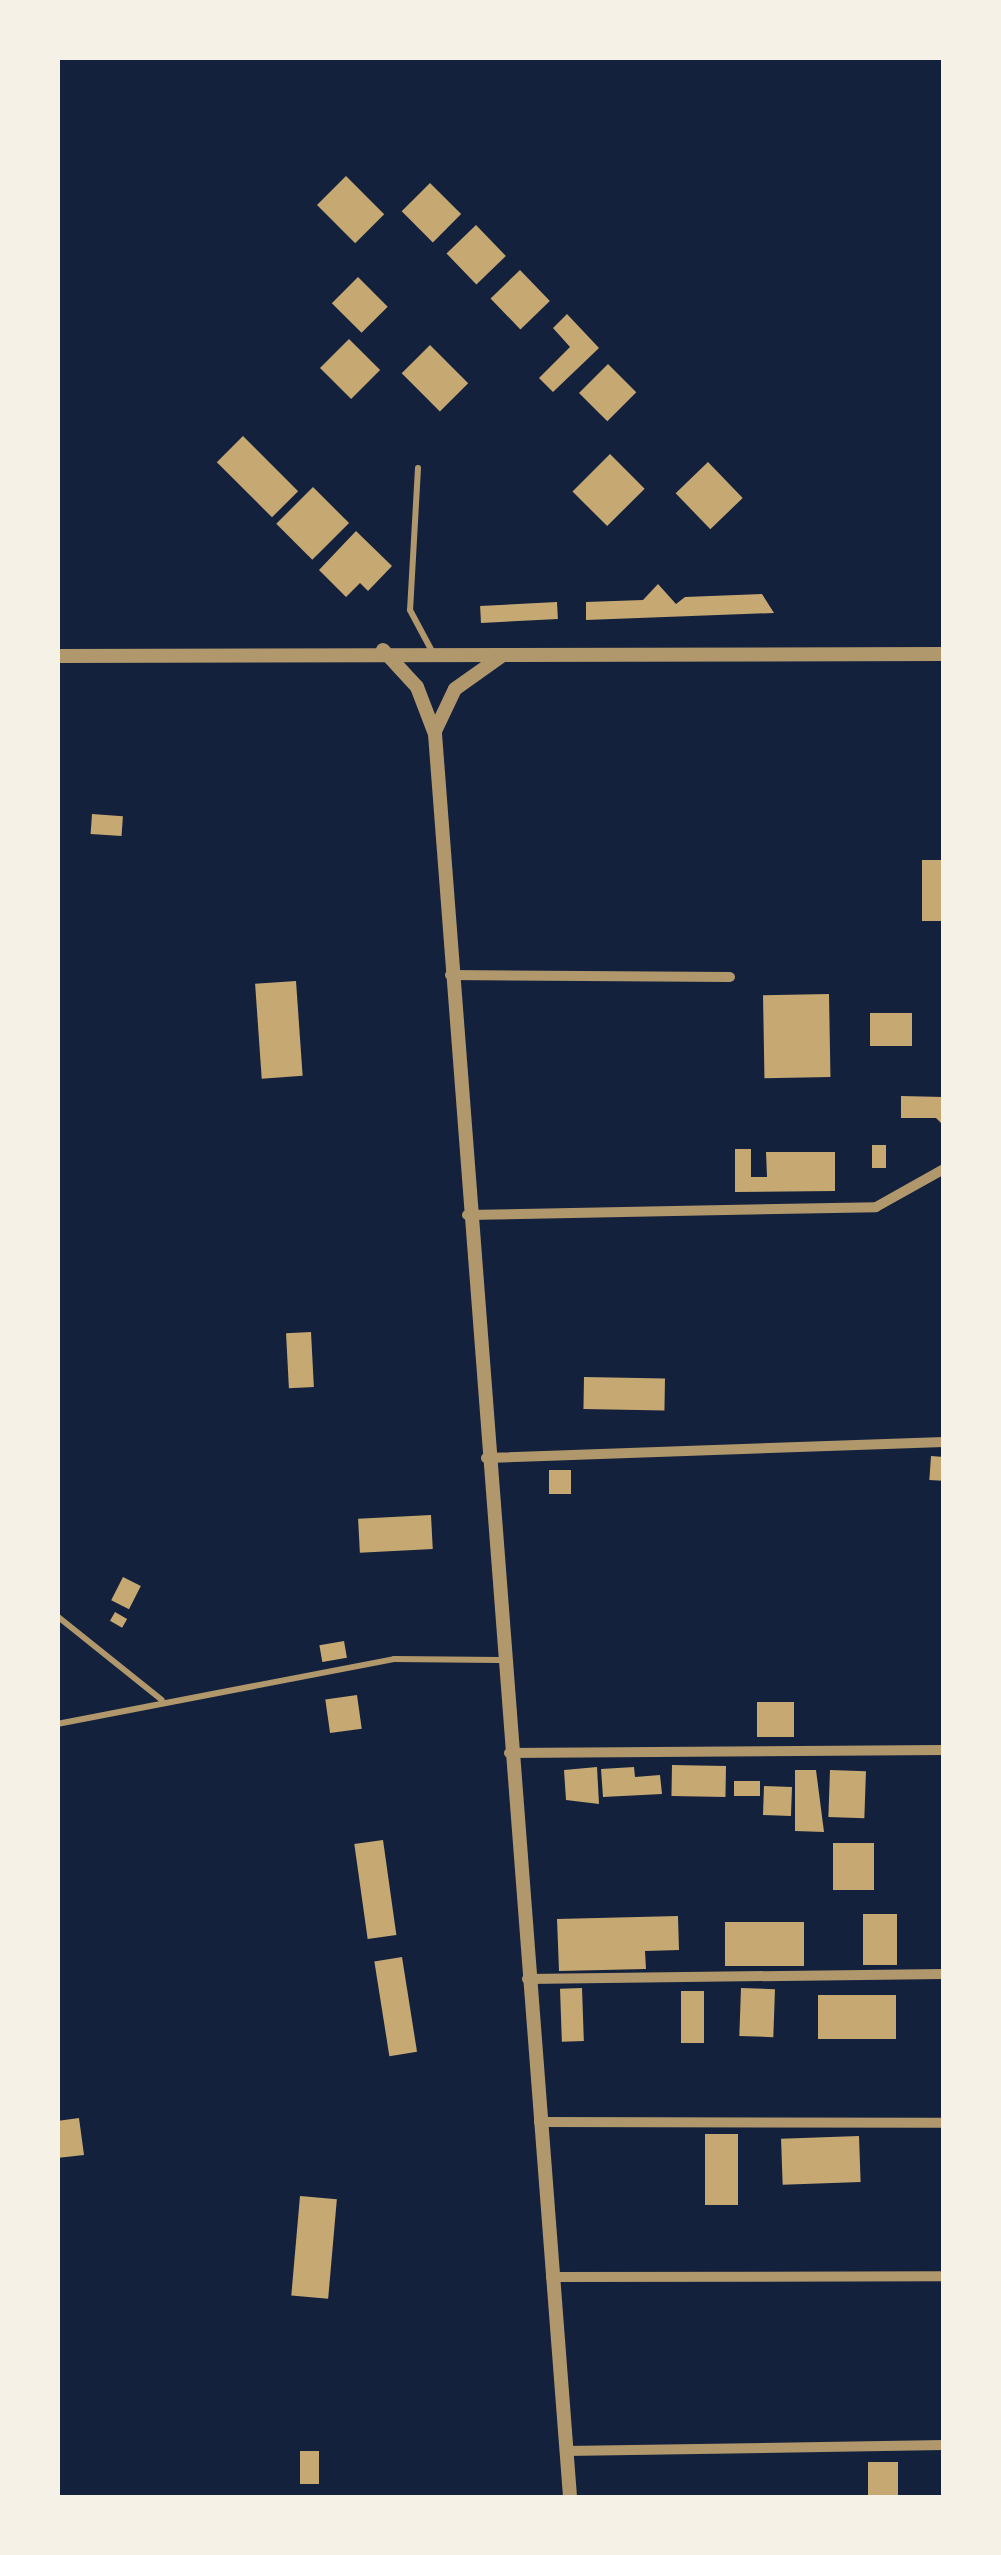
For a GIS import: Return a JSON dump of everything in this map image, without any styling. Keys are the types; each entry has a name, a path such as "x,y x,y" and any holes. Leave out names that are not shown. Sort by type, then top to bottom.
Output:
{"street":[{"path":"382,650 417,687 435,734 466,1215 569,2498"},
{"path":"57,656 382,650 944,653"},
{"path":"435,734 455,689 509,653"},
{"path":"450,975 730,977"},
{"path":"466,1215 876,1208 944,1168"},
{"path":"485,1458 944,1442"},
{"path":"507,1754 944,1750"},
{"path":"527,1979 944,1974"},
{"path":"538,2122 944,2123"},
{"path":"551,2277 944,2276"},
{"path":"566,2451 944,2444"}],"lane":[{"path":"418,468 410,610 433,653"},
{"path":"57,1616 164,1702"},
{"path":"57,1724 394,1659 500,1660"}],"building":[{"path":"346,176 384,214 355,243 317,205"},
{"path":"430,183 461,214 433,242 402,211"},
{"path":"476,225 506,256 476,284 447,253"},
{"path":"520,270 550,301 520,329 491,298"},
{"path":"358,277 388,307 362,333 332,303"},
{"path":"567,314 599,348 553,392 539,378 570,347 553,328"},
{"path":"349,339 380,370 351,399 320,368"},
{"path":"430,345 468,383 440,411 402,373"},
{"path":"608,364 636,392 607,421 579,393"},
{"path":"243,436 298,491 272,517 217,462"},
{"path":"610,454 645,489 607,526 573,491"},
{"path":"708,462 743,498 710,529 676,493"},
{"path":"313,487 349,523 312,560 276,524"},
{"path":"356,531 392,566 368,591 360,583 346,597 319,570"},
{"path":"658,584 676,604 685,597 762,594 774,613 586,620 586,602 643,600"},
{"path":"557,602 558,619 481,623 480,606"},
{"path":"92,814 123,816 122,836 91,834"},
{"path":"922,860 944,860 944,921 922,921"},
{"path":"296,981 303,1076 262,1079 255,984"},
{"path":"829,994 830,1077 764,1078 763,995"},
{"path":"870,1013 912,1013 912,1046 870,1046"},
{"path":"901,1096 944,1097 944,1126 936,1118 901,1118"},
{"path":"872,1145 886,1145 886,1168 872,1168"},
{"path":"735,1149 751,1149 751,1177 767,1177 766,1152 835,1152 835,1191 735,1192"},
{"path":"311,1332 314,1387 289,1388 286,1333"},
{"path":"584,1377 665,1378 664,1410 583,1409"},
{"path":"931,1456 944,1457 942,1481 929,1480"},
{"path":"549,1470 571,1470 571,1494 549,1494"},
{"path":"431,1515 433,1549 360,1553 358,1519"},
{"path":"123,1577 141,1586 129,1609 111,1600"},
{"path":"115,1612 127,1619 122,1628 110,1621"},
{"path":"344,1641 347,1658 322,1662 319,1645"},
{"path":"357,1695 362,1729 330,1733 325,1699"},
{"path":"757,1702 794,1702 794,1737 757,1737"},
{"path":"672,1765 726,1766 725,1797 671,1796"},
{"path":"597,1767 599,1804 566,1800 564,1770"},
{"path":"634,1767 635,1777 660,1775 662,1794 603,1797 601,1769"},
{"path":"795,1770 816,1770 824,1832 795,1831"},
{"path":"830,1770 866,1771 864,1818 828,1817"},
{"path":"734,1781 760,1781 760,1796 734,1796"},
{"path":"764,1786 792,1787 791,1816 763,1815"},
{"path":"383,1840 396,1935 368,1939 354,1844"},
{"path":"833,1843 874,1843 874,1890 833,1890"},
{"path":"863,1914 897,1914 897,1965 863,1965"},
{"path":"678,1916 679,1950 645,1951 646,1969 559,1971 557,1919"},
{"path":"725,1922 804,1922 804,1966 725,1966"},
{"path":"402,1957 417,2052 389,2056 374,1961"},
{"path":"582,1988 584,2041 562,2042 560,1989"},
{"path":"741,1988 775,1989 773,2037 739,2036"},
{"path":"681,1991 704,1991 704,2043 681,2043"},
{"path":"818,1995 896,1995 896,2039 818,2039"},
{"path":"79,2118 84,2155 57,2158 57,2121"},
{"path":"705,2134 738,2134 738,2205 705,2205"},
{"path":"859,2136 861,2182 783,2185 781,2139"},
{"path":"300,2196 337,2199 328,2299 291,2296"},
{"path":"300,2451 319,2451 319,2484 300,2484"},
{"path":"868,2462 898,2462 898,2498 868,2498"}]}
